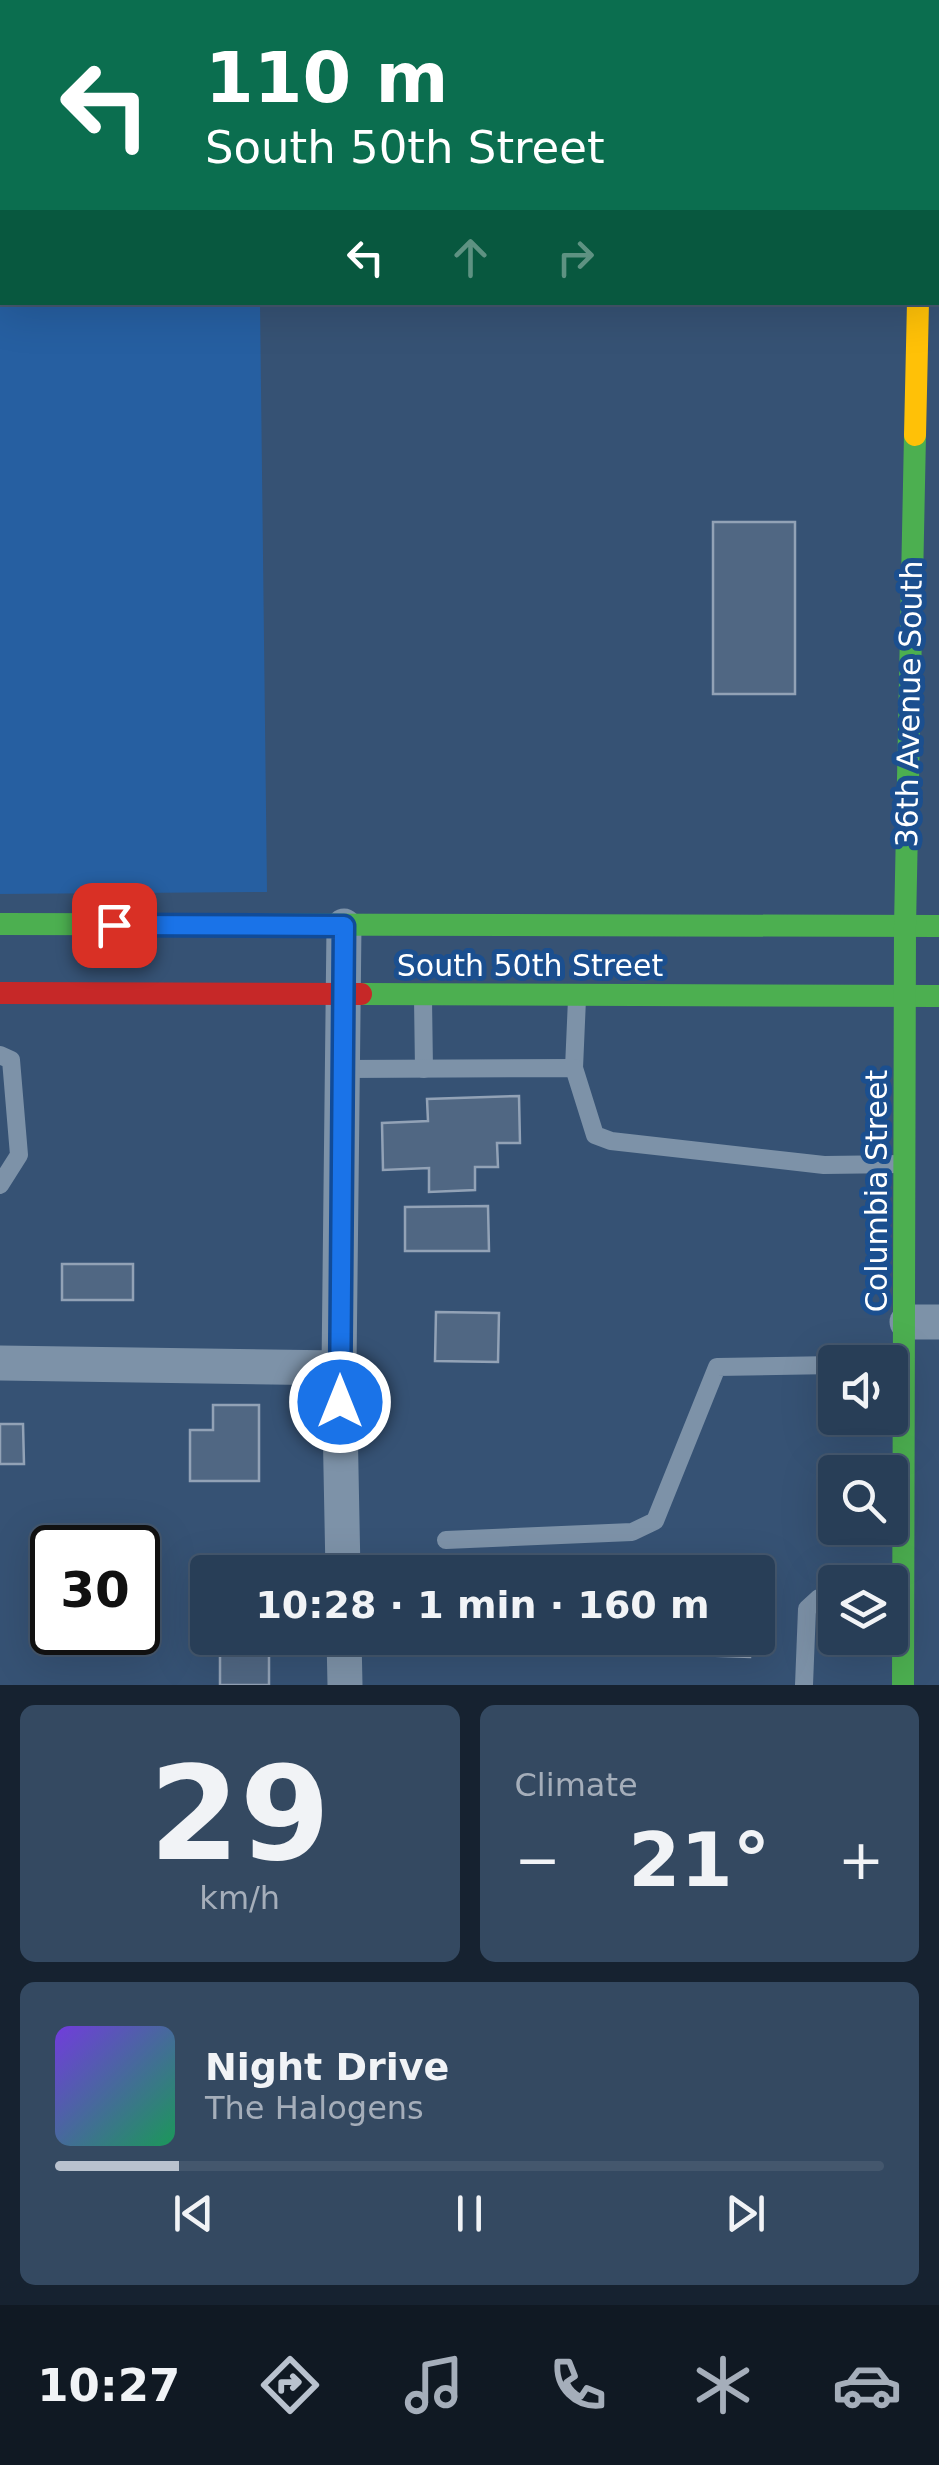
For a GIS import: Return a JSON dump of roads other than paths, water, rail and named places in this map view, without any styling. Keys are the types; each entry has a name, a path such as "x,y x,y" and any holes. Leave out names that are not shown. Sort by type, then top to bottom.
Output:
{"main road":[{"name":"36th Avenue South","path":"905,996 918,305"},
{"name":"South 50th Street","path":"0,924 939,926"},
{"name":"South 50th Street","path":"0,993 939,996"},
{"name":"Columbia Street","path":"905,996 906,1164 923,1322 908,1349"},
{"name":"Columbia Street","path":"897,1565 898,1435"},
{"name":"Columbia Street","path":"901,1655 903,1685"}],"street":[{"path":"343,1555 339,1368 344,926"},
{"path":"0,1363 339,1368"},
{"path":"344,1655 345,1685"}],"lane":[{"path":"423,994 424,1069"},
{"path":"577,995 574,1068 595,1135 824,1165 906,1164"},
{"path":"0,1055 11,1060 19,1155 0,1185"},
{"path":"342,1069 574,1068"},
{"path":"446,1540 632,1532 655,1520 717,1367 818,1365"},
{"path":"804,1685 806,1608 818,1599"}]}
